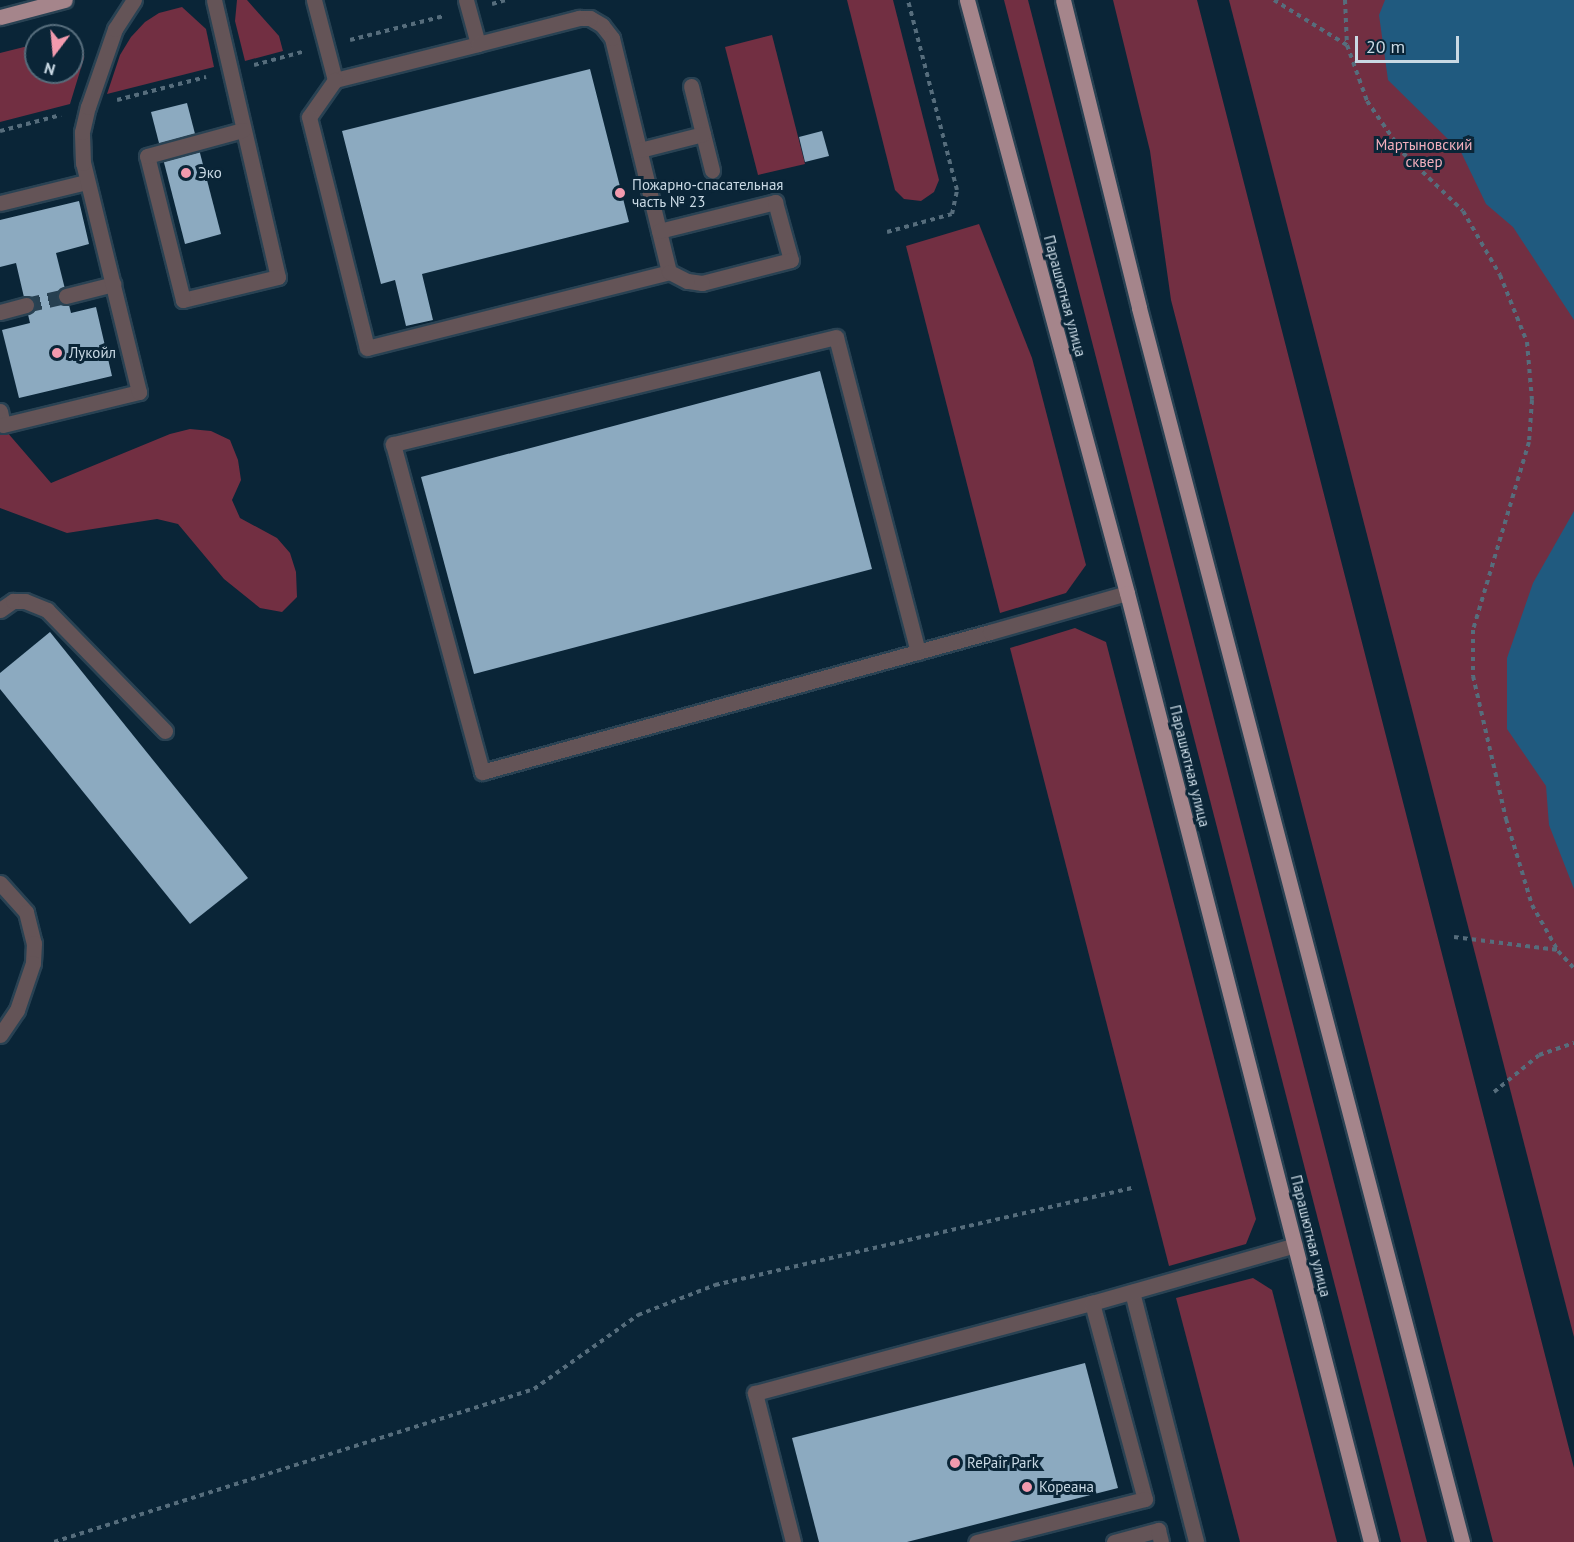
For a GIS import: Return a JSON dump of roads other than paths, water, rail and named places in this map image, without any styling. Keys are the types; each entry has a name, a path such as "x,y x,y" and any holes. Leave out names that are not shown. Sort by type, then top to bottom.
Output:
{"main road":[{"path":"0,16 65,0"},
{"name":"Парашютная улица","path":"967,0 1127,593 1371,1542"},
{"path":"1062,0 1138,308 1461,1542"}],"lane":[{"path":"0,411 3,425 139,392 86,182 82,132 88,107 116,29 134,0"},
{"path":"214,0 278,277 183,300 147,156 243,130"},
{"path":"314,0 335,80"},
{"path":"466,0 478,44"},
{"path":"659,231 775,202 790,260 702,284 687,281 669,272 367,348 309,117 335,80 579,18 590,18 602,25 612,38 640,150 659,231 669,272"},
{"path":"691,86 712,170"},
{"path":"640,150 703,134"},
{"path":"0,203 86,182"},
{"path":"66,296 113,284"},
{"path":"0,312 26,305"},
{"path":"918,652 836,337 393,444 482,772 918,652 1127,593"},
{"path":"0,610 13,601 25,601 47,610 165,731"},
{"path":"0,883 26,912 34,943 33,963 27,984 17,1010 0,1035"},
{"path":"793,1542 755,1393 1092,1303 1295,1245"},
{"path":"1132,1292 1196,1542"},
{"path":"976,1542 1145,1499 1092,1303"},
{"path":"1120,1541 1158,1530 1161,1542"}],"water":[{"path":"1385,0 1574,0 1574,320 1513,227 1486,204 1461,152 1388,80 1379,15"},
{"path":"1574,511 1574,889 1549,825 1546,786 1507,729 1507,658 1533,583"}],"tunnel":[{"path":"26,305 66,296"}],"place":[{"name":"Эко","path":"186,173"},
{"name":"Пожарно-спасательная часть № 23","path":"620,193"},
{"name":"Лукойл","path":"57,353"},
{"name":"RePair Park","path":"955,1463"},
{"name":"Кореана","path":"1027,1487"}],"park label":[{"name":"Мартыновский сквер","path":"1424,152"}]}
